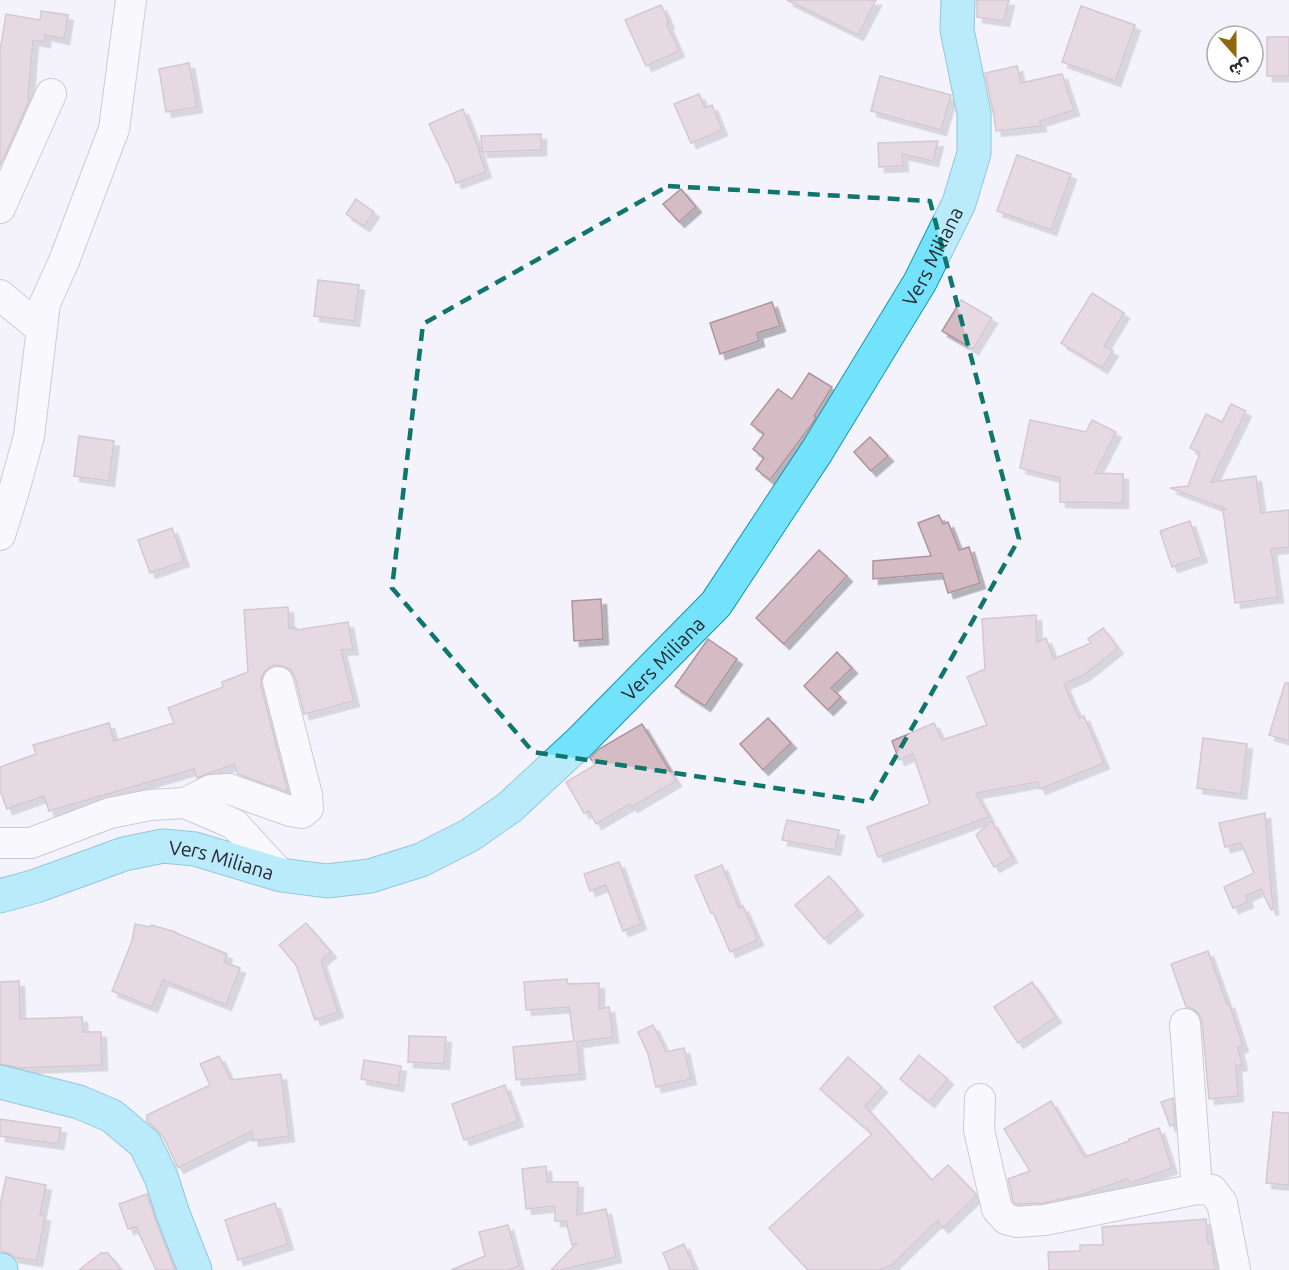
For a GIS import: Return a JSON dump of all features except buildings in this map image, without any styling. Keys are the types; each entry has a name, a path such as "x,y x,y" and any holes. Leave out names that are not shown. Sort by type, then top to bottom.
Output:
{"main road":[{"name":"Vers Miliana","path":"0,896 36,886 124,854 163,846 195,849 281,875 327,881 370,876 421,860 470,835 510,807 581,741 716,604 817,451 914,292 959,203 974,153 974,113 957,30 958,0"},
{"path":"0,1082 80,1102 112,1116 145,1144 195,1270"}],"street":[{"path":"0,535 14,494 28,436 45,303 68,251 114,129 131,0"},
{"path":"0,208 51,93"},
{"path":"0,295 41,329"},
{"path":"0,843 31,843 110,813 150,805 185,803 211,790 229,789 290,811 302,813 308,808 307,795 278,682"},
{"path":"185,803 234,824 281,875"},
{"path":"1185,1024 1197,1189"},
{"path":"980,1099 979,1130 997,1209 1006,1219 1017,1222 1045,1220 1197,1189 1212,1190 1222,1203 1235,1270"}],"highlighted area":[{"path":"668,186 930,201 1019,539 870,802 533,752 392,588 423,324"}]}
